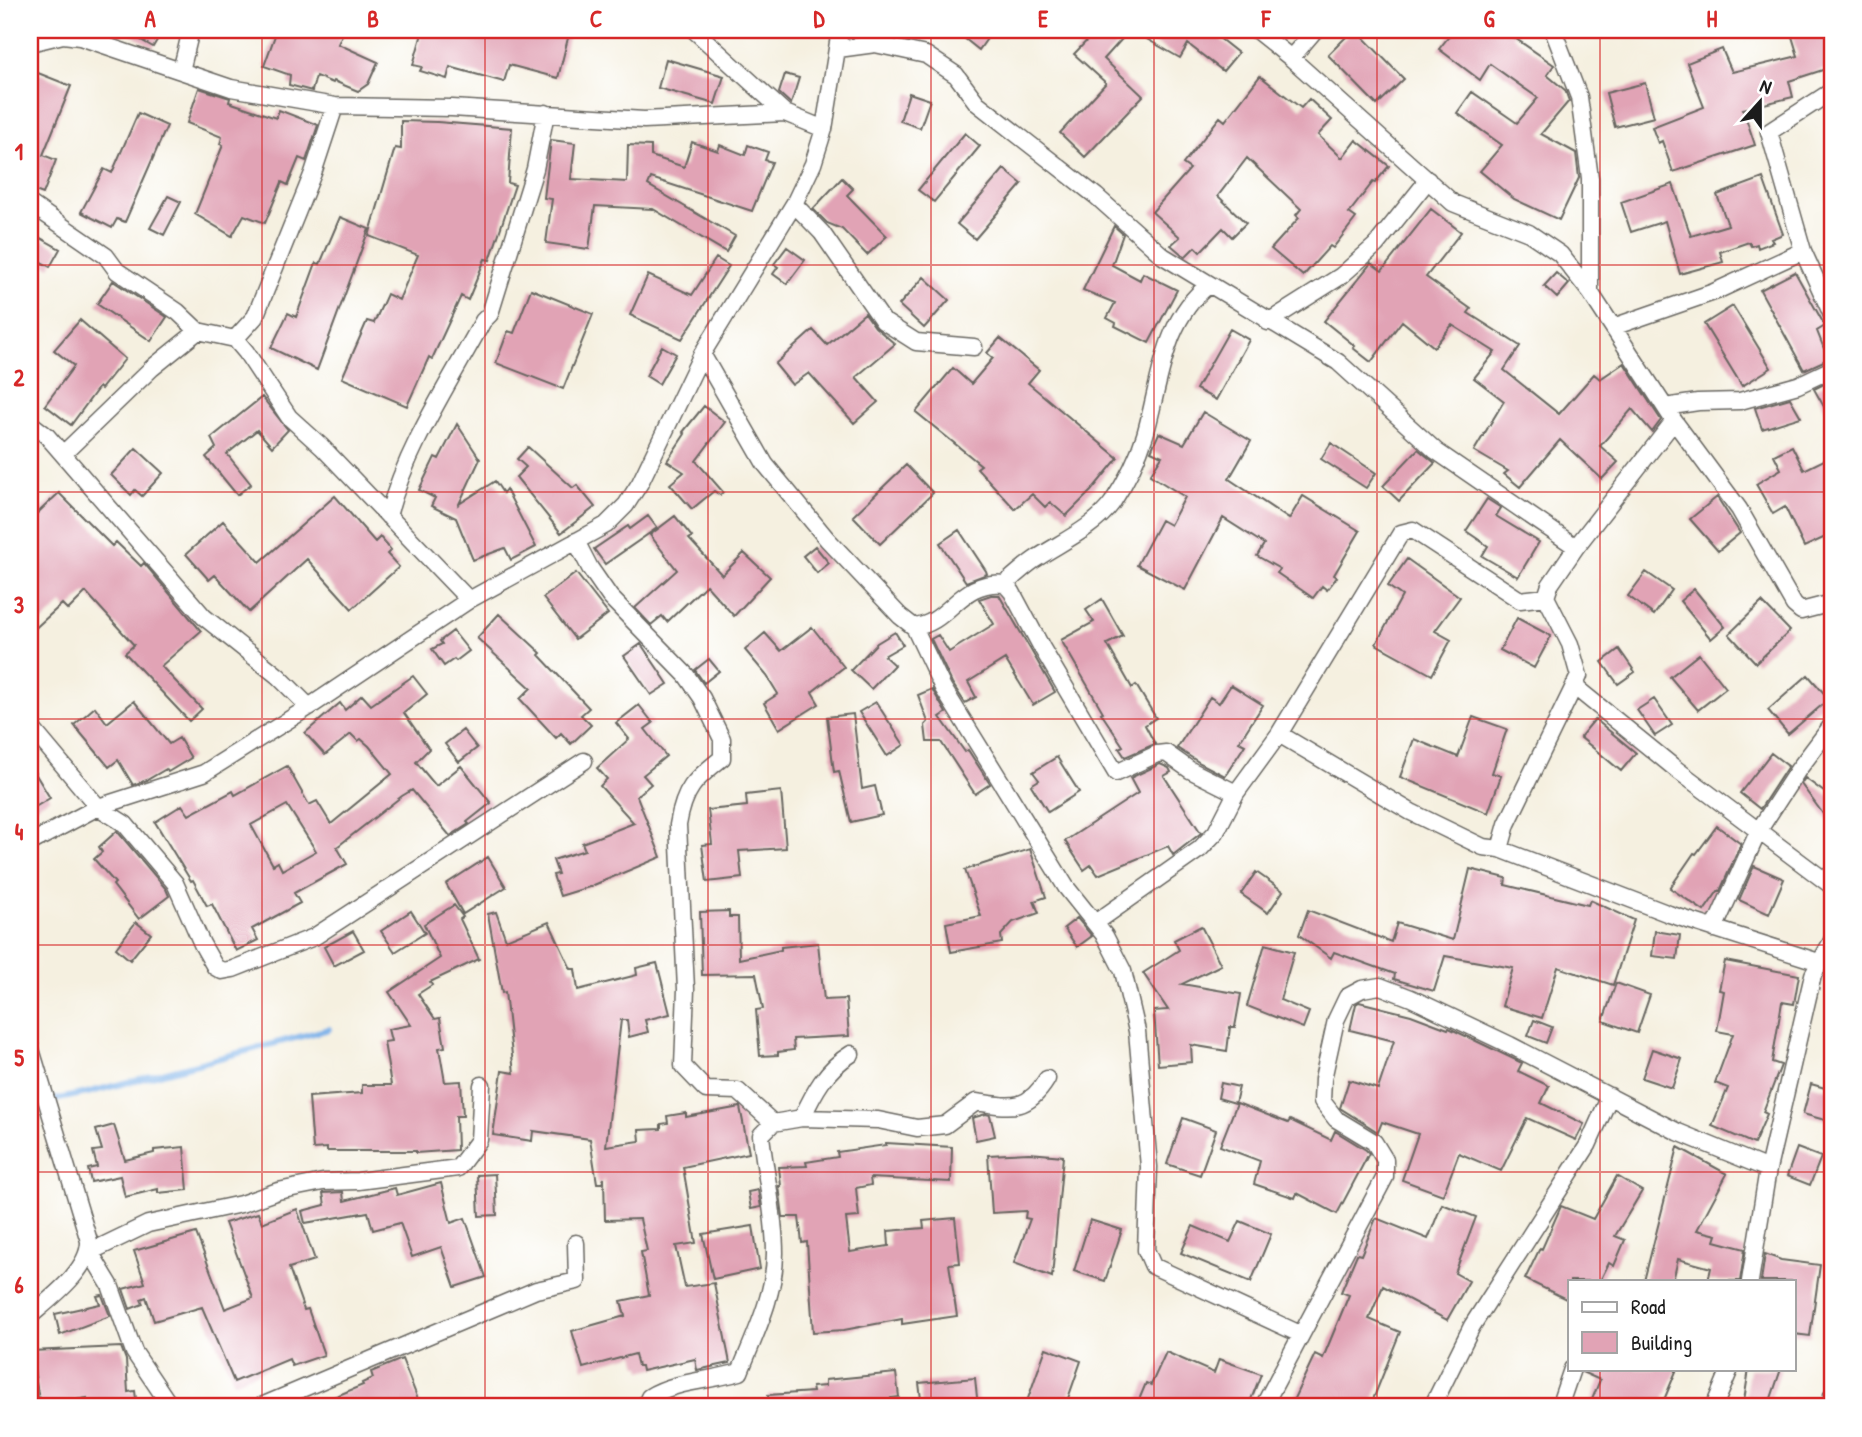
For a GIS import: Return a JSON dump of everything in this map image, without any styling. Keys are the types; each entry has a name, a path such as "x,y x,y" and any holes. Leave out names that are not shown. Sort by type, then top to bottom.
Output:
{"street":[{"path":"181,71 191,30"},
{"path":"694,30 785,113 824,129"},
{"path":"30,843 98,807 204,773 309,707 469,600 606,525 626,505 640,484 702,354 794,204 813,164 824,129 840,30"},
{"path":"1256,30 1291,58 1452,203 1530,233 1560,254 1590,292 1674,421 1739,509 1794,605 1801,611 1832,603"},
{"path":"1291,58 1315,30"},
{"path":"1553,30 1579,97 1590,178 1590,292"},
{"path":"30,43 63,35 80,37 231,88 335,106 547,113 644,120 785,113"},
{"path":"838,49 875,44 926,55 956,75 977,103 1097,196 1163,256 1338,362 1436,451 1576,547"},
{"path":"1832,91 1769,132 1803,251 1832,315"},
{"path":"235,339 255,317 313,173 335,106"},
{"path":"388,516 397,482 410,453 483,321 490,314 536,169 547,113"},
{"path":"1268,322 1341,276 1376,245 1427,180"},
{"path":"794,204 822,233 883,321 916,342 974,347"},
{"path":"32,205 106,256 117,271 178,312 198,331 235,339 289,417 322,447 469,600"},
{"path":"1613,327 1714,292 1803,251"},
{"path":"1005,584 1031,562 1093,522 1110,505 1135,460 1144,437 1161,366 1175,327 1196,294 1209,285"},
{"path":"63,454 152,368 198,331"},
{"path":"702,354 765,464 827,539 900,616 914,627 943,688 1066,887 1105,936 1123,971 1137,1031 1149,1167 1146,1251 1153,1266 1300,1334"},
{"path":"1665,407 1699,401 1741,401 1798,385 1832,369"},
{"path":"1500,849 1507,824 1579,676 1576,657 1546,597 1550,585 1576,547 1674,421"},
{"path":"30,423 47,436 204,617 278,676 309,707"},
{"path":"1095,923 1200,849 1216,832 1236,793 1279,734 1401,533 1413,530 1520,600 1546,597"},
{"path":"576,541 610,597 686,675 702,698 722,739 722,758 692,782 678,825 686,989 683,1066 706,1090 738,1091 773,1124"},
{"path":"914,627 925,626 977,586 989,582 1005,584 1116,773 1157,754 1166,753 1190,770 1236,793"},
{"path":"1575,687 1676,769 1832,886"},
{"path":"1714,929 1759,830 1798,770 1832,725"},
{"path":"30,726 98,807 125,824 175,883 202,944 215,967 222,971 233,970 314,937 584,761"},
{"path":"1279,734 1412,813 1483,847 1500,849 1669,914 1819,962"},
{"path":"1750,1280 1768,1170 1813,975 1832,941"},
{"path":"1263,1407 1385,1177 1385,1160 1374,1142 1336,1119 1322,1101 1323,1079 1335,1020 1347,997 1362,989 1380,986 1411,998 1510,1045 1678,1132 1768,1170"},
{"path":"30,1046 89,1241 90,1252 110,1285 134,1352 171,1407"},
{"path":"802,1118 814,1091 835,1064 851,1054"},
{"path":"646,1407 649,1397 666,1387 740,1372 764,1313 774,1267 772,1216 761,1135 773,1124 802,1118 878,1120 917,1128 945,1125 976,1102 1020,1106 1036,1096 1047,1079"},
{"path":"30,1316 86,1262 90,1252 148,1224 241,1204 278,1191 323,1182 358,1181 458,1168 479,1140 482,1085"},
{"path":"1433,1407 1472,1326 1588,1145 1610,1096"},
{"path":"259,1407 536,1290 577,1281 576,1243"},
{"path":"1559,1407 1572,1370"},
{"path":"1714,1407 1730,1370"},
{"path":"1831,1407 1832,1395"}],"building":[{"path":"123,30 163,30 153,47"},
{"path":"277,30 295,30 306,34 308,30 344,30 338,44 378,62 368,84 358,91 316,76 312,91 289,85 290,75 264,66"},
{"path":"423,30 551,30 569,34 558,78 509,65 504,82 450,67 447,79 420,71 422,67 413,65"},
{"path":"954,30 993,30 979,50"},
{"path":"1097,30 1130,30 1104,59 1143,96 1085,157 1060,133 1106,83 1074,54"},
{"path":"1131,30 1209,30 1238,53 1223,71 1188,44 1180,58"},
{"path":"1353,30 1404,79 1377,105 1328,55"},
{"path":"1454,30 1518,30 1512,36 1554,65 1547,75 1565,90 1569,101 1541,134 1576,153 1579,178 1559,220 1514,199 1480,171 1502,145 1457,113 1472,92 1517,123 1538,98 1490,64 1480,80 1439,49"},
{"path":"1790,30 1830,30 1832,67 1789,81 1793,97 1743,109 1755,145 1673,172 1662,141 1658,143 1652,127 1704,107 1687,63 1722,49 1732,72 1798,56"},
{"path":"666,59 724,76 715,104 658,88"},
{"path":"38,73 71,86 43,155 56,160 43,194 30,189 30,94"},
{"path":"785,74 799,78 791,104 779,93"},
{"path":"1260,76 1301,108 1309,99 1332,120 1318,135 1342,158 1356,140 1389,166 1349,213 1356,218 1333,248 1330,246 1303,276 1271,249 1299,218 1296,215 1301,209 1247,158 1218,196 1246,223 1232,237 1223,228 1200,252 1195,247 1185,257 1171,245 1180,237 1152,212 1190,169 1183,164 1220,117 1225,121"},
{"path":"1645,83 1654,117 1615,127 1606,93"},
{"path":"199,88 230,98 229,102 276,118 279,110 318,125 306,161 299,158 288,185 282,182 265,223 244,215 232,236 195,214 223,145 220,144 222,137 187,123"},
{"path":"909,93 930,100 920,128 900,121"},
{"path":"138,113 167,126 125,222 117,219 112,228 81,212 104,169 112,173"},
{"path":"401,121 512,128 508,183 515,185 490,260 485,259 468,300 461,296 407,406 342,378 367,321 374,323 387,294 399,300 418,255 369,236 395,148 401,149"},
{"path":"965,133 980,146 934,202 918,190"},
{"path":"551,140 575,143 571,179 627,182 628,145 651,146 651,156 684,167 692,142 718,151 720,145 745,155 748,145 768,152 765,160 772,162 752,211 651,178 648,185 735,236 726,252 653,209 595,206 589,249 546,243 552,199 544,198"},
{"path":"1004,169 1022,184 975,239 957,224"},
{"path":"842,178 853,189 847,195 887,236 867,255 842,229 827,223 813,209"},
{"path":"1763,178 1783,234 1758,248 1757,244 1751,246 1749,242 1720,252 1723,262 1680,274 1665,221 1631,232 1621,202 1673,184 1691,236 1728,225 1717,195"},
{"path":"168,196 181,202 164,235 150,228"},
{"path":"1431,209 1461,232 1426,277 1471,309 1468,313 1520,346 1504,370 1559,414 1594,374 1600,379 1624,363 1661,420 1652,432 1632,409 1600,446 1618,462 1602,479 1560,440 1520,487 1504,474 1508,471 1474,451 1504,401 1474,378 1495,352 1452,325 1434,347 1402,321 1371,362 1324,321 1371,263 1382,271"},
{"path":"340,217 369,229 317,370 271,348 288,313 296,317 316,263 320,264"},
{"path":"1114,226 1123,234 1112,265 1140,280 1143,273 1177,290 1149,343 1115,326 1116,323 1107,318 1115,303 1083,290"},
{"path":"30,232 60,249 50,267 30,256"},
{"path":"787,247 805,260 787,284 773,274 778,267 774,264"},
{"path":"716,258 729,266 682,339 630,315 648,275 692,295"},
{"path":"1795,272 1825,326 1817,331 1828,359 1804,370 1760,290"},
{"path":"1556,273 1569,284 1557,298 1544,286"},
{"path":"924,277 949,300 924,328 899,305"},
{"path":"113,281 167,317 151,341 97,304"},
{"path":"531,289 593,314 563,389 496,363 508,331 514,333"},
{"path":"1733,306 1771,368 1742,386 1704,324"},
{"path":"865,313 875,327 895,344 856,377 878,402 854,423 809,373 792,385 775,364 813,330 827,345"},
{"path":"80,320 125,359 101,389 99,387 71,425 45,405 74,366 54,350"},
{"path":"1230,329 1249,340 1216,400 1196,389"},
{"path":"1000,338 1039,370 1028,383 1118,458 1066,516 1050,502 1045,507 1032,494 1015,509 977,468 981,465 916,412 953,368 971,384 993,358 987,353"},
{"path":"662,346 676,354 659,384 646,376"},
{"path":"1832,380 1832,421 1814,389"},
{"path":"262,397 288,430 272,447 257,430 227,454 251,484 237,495 206,457 216,448 211,438"},
{"path":"1790,398 1801,417 1762,429 1755,408"},
{"path":"704,406 725,422 696,461 723,492 720,495 714,491 692,509 670,484 684,472 667,461 685,434 683,432"},
{"path":"1203,412 1251,441 1229,479 1289,519 1303,496 1360,531 1334,575 1337,577 1327,590 1322,586 1313,598 1277,573 1280,569 1257,556 1264,544 1223,518 1185,590 1137,565 1161,520 1170,525 1185,497 1150,475 1162,456 1151,451 1159,433 1184,444"},
{"path":"457,424 480,459 459,504 495,481 503,493 506,489 536,547 511,560 505,548 473,560 456,518 431,506 435,498 419,490 435,457 439,459"},
{"path":"1331,443 1376,473 1366,488 1321,459"},
{"path":"1792,446 1804,470 1832,456 1832,534 1804,547 1785,507 1773,514 1756,484 1781,469 1774,455"},
{"path":"528,447 573,488 577,485 595,507 561,533 516,477 526,467 517,459"},
{"path":"136,448 163,473 142,496 135,490 131,495 111,475"},
{"path":"1418,449 1435,463 1399,501 1383,486"},
{"path":"906,465 933,493 880,544 853,516"},
{"path":"59,493 112,546 116,542 141,566 144,563 201,631 161,666 202,709 189,721 125,653 134,645 86,592 68,610 62,604 30,633 30,520"},
{"path":"335,496 375,542 380,537 391,550 387,554 399,567 352,609 307,559 249,612 215,575 209,580 186,554 223,521 260,562"},
{"path":"1717,497 1740,533 1718,551 1690,519"},
{"path":"1487,499 1501,508 1496,516 1539,542 1518,577 1482,556 1488,546 1466,531"},
{"path":"648,516 657,528 605,564 594,549"},
{"path":"675,516 692,537 689,539 722,575 744,553 770,577 734,616 706,585 667,622 662,616 651,625 635,608 677,570 650,535"},
{"path":"959,530 987,574 966,582 940,543"},
{"path":"815,546 829,563 817,573 803,556"},
{"path":"1407,559 1460,597 1435,631 1451,640 1432,675 1376,644 1402,596 1388,586"},
{"path":"1646,572 1672,590 1654,615 1628,596"},
{"path":"576,573 608,614 575,639 543,598"},
{"path":"1694,589 1725,627 1711,639 1680,601"},
{"path":"999,595 1055,692 1033,705 1005,659 968,682 976,697 965,703 931,639 938,635 949,652 994,624 979,599"},
{"path":"1102,599 1123,636 1107,644 1132,688 1136,685 1156,718 1145,725 1155,744 1125,757 1119,748 1123,746 1101,713 1103,712 1061,640 1094,622 1086,610"},
{"path":"1762,602 1790,631 1756,663 1729,634"},
{"path":"499,614 541,653 539,655 589,708 581,715 591,725 571,744 561,733 556,738 520,699 531,688 477,638"},
{"path":"1517,618 1551,636 1534,668 1500,650"},
{"path":"812,627 844,667 812,692 819,704 779,729 764,703 778,694 745,650 765,633 781,651"},
{"path":"453,631 469,651 444,666 432,649 442,644 440,641"},
{"path":"895,632 903,645 884,656 894,665 871,689 851,670 877,643"},
{"path":"641,644 668,684 651,695 624,656"},
{"path":"1619,649 1635,672 1618,684 1602,662"},
{"path":"1699,654 1726,688 1698,710 1670,677"},
{"path":"709,659 719,671 704,683 695,670"},
{"path":"1808,675 1829,699 1788,734 1768,710"},
{"path":"413,676 427,694 404,713 429,749 416,762 436,786 461,766 491,803 467,822 469,824 450,836 412,790 337,847 347,864 294,893 300,903 252,929 258,940 236,951 212,904 207,906 155,822 182,805 189,815 233,791 235,795 287,766 309,805 317,801 331,824 392,774 369,746 351,734 325,755 305,733 340,703 345,710 362,695 371,705","holes":["287,805 316,851 282,870 278,862 273,865 251,825"]},
{"path":"1231,685 1263,705 1239,742 1245,745 1225,776 1177,748 1210,697 1219,703"},
{"path":"932,689 946,713 940,717 965,752 968,750 990,784 975,794 941,742 927,742 925,725 928,722 918,695"},
{"path":"1654,699 1672,725 1655,736 1637,710"},
{"path":"134,701 169,744 179,738 191,758 168,772 166,769 133,785 118,760 109,767 74,725 95,707 107,723"},
{"path":"876,702 904,745 887,756 859,712"},
{"path":"639,705 653,723 645,729 666,756 643,775 651,784 637,796 661,857 560,896 553,875 558,874 553,860 585,850 582,843 634,823 600,786 607,779 597,768 629,739 616,723"},
{"path":"853,714 862,789 875,786 882,815 851,822 839,771 834,772 827,717"},
{"path":"1473,717 1507,729 1492,773 1501,776 1488,813 1400,777 1414,739 1458,757"},
{"path":"1595,719 1636,753 1621,771 1580,737"},
{"path":"463,730 477,748 459,762 445,744"},
{"path":"1771,753 1788,766 1760,809 1740,793"},
{"path":"1057,757 1079,792 1048,812 1031,785 1039,780 1033,772"},
{"path":"1160,764 1169,768 1171,772 1164,776 1201,833 1173,855 1168,846 1098,875 1091,865 1084,870 1065,841 1138,793 1130,778"},
{"path":"30,765 50,798 30,810"},
{"path":"1805,778 1832,798 1832,826 1801,784"},
{"path":"781,791 786,848 739,851 742,878 707,882 702,845 712,844 708,810 747,806 746,795"},
{"path":"1717,826 1741,844 1720,891 1704,911 1670,888"},
{"path":"117,831 169,896 139,919 113,885 115,883 94,859 102,852 99,847"},
{"path":"1030,849 1046,897 1034,901 1039,913 1013,922 1001,935 1002,943 951,952 946,923 981,916 965,870"},
{"path":"488,857 506,887 463,914 446,884"},
{"path":"1754,866 1784,879 1769,914 1739,900"},
{"path":"1470,869 1506,878 1505,885 1588,905 1590,900 1634,920 1613,985 1558,967 1542,1018 1502,1006 1513,968 1445,956 1434,991 1394,979 1395,974 1334,952 1331,958 1299,935 1308,910 1391,942 1397,923 1453,940"},
{"path":"1256,872 1283,891 1268,913 1241,894"},
{"path":"454,905 463,917 460,919 479,959 430,982 432,985 418,994 435,1019 440,1018 445,1047 439,1048 445,1082 461,1081 463,1116 456,1116 457,1150 416,1153 313,1149 309,1097 362,1093 362,1085 391,1085 384,1042 391,1041 388,1029 411,1025 389,992 440,958 424,924"},
{"path":"411,911 425,933 395,952 381,931"},
{"path":"729,911 729,917 738,917 739,959 781,950 781,947 818,943 824,1000 846,999 849,1036 793,1039 794,1050 778,1052 778,1055 760,1056 756,1010 763,1009 756,974 702,975 700,912"},
{"path":"496,912 506,940 549,922 571,969 575,969 578,990 637,975 636,968 657,963 670,1014 645,1020 648,1032 629,1037 627,1020 621,1020 606,1146 640,1141 639,1130 661,1129 661,1124 668,1123 667,1116 686,1113 686,1117 740,1107 749,1153 683,1167 696,1243 676,1246 685,1287 714,1283 730,1363 697,1370 695,1359 642,1371 635,1354 583,1368 572,1331 625,1316 621,1301 649,1295 641,1252 647,1251 640,1219 605,1220 604,1178 602,1183 597,1183 590,1139 533,1131 532,1141 493,1135 502,1071 514,1073 505,992 502,993 488,914"},
{"path":"1077,918 1092,936 1077,947 1064,928"},
{"path":"136,922 151,934 130,960 116,948"},
{"path":"1201,926 1221,965 1182,984 1241,994 1235,1027 1230,1027 1227,1051 1191,1045 1192,1062 1158,1065 1154,1011 1168,1010 1143,973 1179,950 1174,940"},
{"path":"353,931 364,950 334,966 324,947"},
{"path":"1655,931 1680,935 1677,959 1652,956"},
{"path":"1265,944 1294,952 1280,1000 1309,1012 1303,1028 1247,1006"},
{"path":"1725,961 1799,975 1794,1004 1782,1002 1772,1062 1781,1065 1763,1112 1767,1114 1754,1144 1712,1126 1728,1088 1715,1083 1733,1034 1717,1031 1724,991 1719,990"},
{"path":"1616,983 1650,995 1637,1033 1603,1021"},
{"path":"1359,1002 1449,1028 1522,1063 1518,1071 1549,1086 1541,1103 1584,1124 1576,1140 1527,1118 1501,1171 1459,1153 1443,1195 1402,1180 1418,1134 1382,1122 1378,1132 1340,1108 1349,1080 1378,1089 1394,1041 1350,1030 1356,1004"},
{"path":"1534,1020 1552,1027 1546,1043 1528,1036"},
{"path":"1652,1049 1682,1059 1672,1088 1642,1078"},
{"path":"1221,1083 1239,1087 1235,1103 1218,1098"},
{"path":"1811,1084 1832,1090 1832,1122 1803,1114"},
{"path":"1237,1103 1288,1123 1290,1120 1331,1140 1335,1131 1369,1153 1337,1214 1297,1193 1295,1198 1254,1184 1260,1161 1220,1146"},
{"path":"990,1115 995,1136 976,1140 972,1118"},
{"path":"1183,1118 1216,1130 1200,1175 1167,1164"},
{"path":"114,1125 125,1160 154,1153 154,1150 184,1147 188,1190 158,1193 158,1189 125,1197 120,1176 91,1182 88,1169 97,1167 93,1151 102,1150 96,1130"},
{"path":"886,1143 952,1147 951,1182 870,1178 871,1185 856,1188 859,1217 846,1218 850,1252 889,1246 888,1231 924,1228 923,1221 955,1218 960,1263 949,1264 957,1316 902,1324 902,1319 844,1330 813,1332 807,1242 802,1243 799,1217 783,1217 779,1167 807,1166 806,1162 838,1157 837,1152"},
{"path":"1678,1147 1727,1174 1697,1230 1717,1235 1715,1241 1745,1249 1740,1280 1708,1280 1711,1268 1678,1259 1673,1280 1644,1280"},
{"path":"1797,1148 1821,1157 1810,1185 1787,1176"},
{"path":"1029,1153 1063,1156 1052,1277 1014,1263 1030,1219 1025,1218 1026,1211 992,1213 988,1155"},
{"path":"495,1174 497,1215 479,1216 477,1175"},
{"path":"1617,1176 1642,1191 1615,1236 1625,1240 1614,1266 1609,1263 1600,1280 1568,1280 1568,1300 1525,1279 1561,1206 1593,1219"},
{"path":"441,1183 451,1223 465,1218 486,1277 455,1287 441,1247 412,1257 400,1223 373,1230 368,1212 305,1223 302,1211 325,1205 323,1193 343,1192 344,1201 395,1188 397,1195"},
{"path":"758,1190 761,1207 751,1209 748,1192"},
{"path":"1442,1204 1476,1217 1455,1273 1469,1281 1447,1320 1383,1286 1369,1319 1400,1332 1370,1407 1290,1407 1315,1354 1323,1358 1349,1295 1341,1292 1357,1254 1361,1255 1376,1218 1428,1239"},
{"path":"297,1209 315,1260 289,1268 304,1310 308,1309 324,1355 292,1366 289,1359 234,1382 202,1307 154,1321 146,1297 141,1299 143,1304 130,1309 123,1289 145,1283 134,1251 196,1233 225,1309 253,1298 225,1223 258,1213 262,1223"},
{"path":"1090,1220 1122,1230 1105,1281 1074,1271"},
{"path":"1240,1221 1271,1234 1251,1282 1181,1253 1193,1226 1230,1242"},
{"path":"753,1226 760,1269 713,1279 703,1234"},
{"path":"1765,1254 1781,1260 1820,1265 1810,1336 1796,1334 1796,1280 1761,1280"},
{"path":"102,1295 110,1316 60,1335 55,1314 100,1304 97,1296"},
{"path":"121,1347 126,1360 128,1392 135,1391 137,1407 87,1407 87,1398 40,1406 31,1351"},
{"path":"1046,1348 1081,1361 1065,1407 1025,1407"},
{"path":"1166,1352 1214,1373 1219,1359 1261,1374 1248,1407 1136,1407 1146,1383 1151,1385"},
{"path":"402,1359 421,1407 310,1407 363,1385 362,1383 373,1378 371,1372"},
{"path":"1677,1370 1661,1407 1646,1407 1627,1400 1624,1407 1589,1407 1600,1380 1582,1372"},
{"path":"1749,1370 1781,1370 1768,1407 1743,1407"},
{"path":"896,1373 899,1397 891,1398 892,1403 854,1407 769,1407 768,1395 813,1392 812,1387 825,1386 825,1380"},
{"path":"975,1378 978,1407 922,1407 919,1383"}],"waterway":[{"path":"30,1105 87,1093 329,1029"}]}
